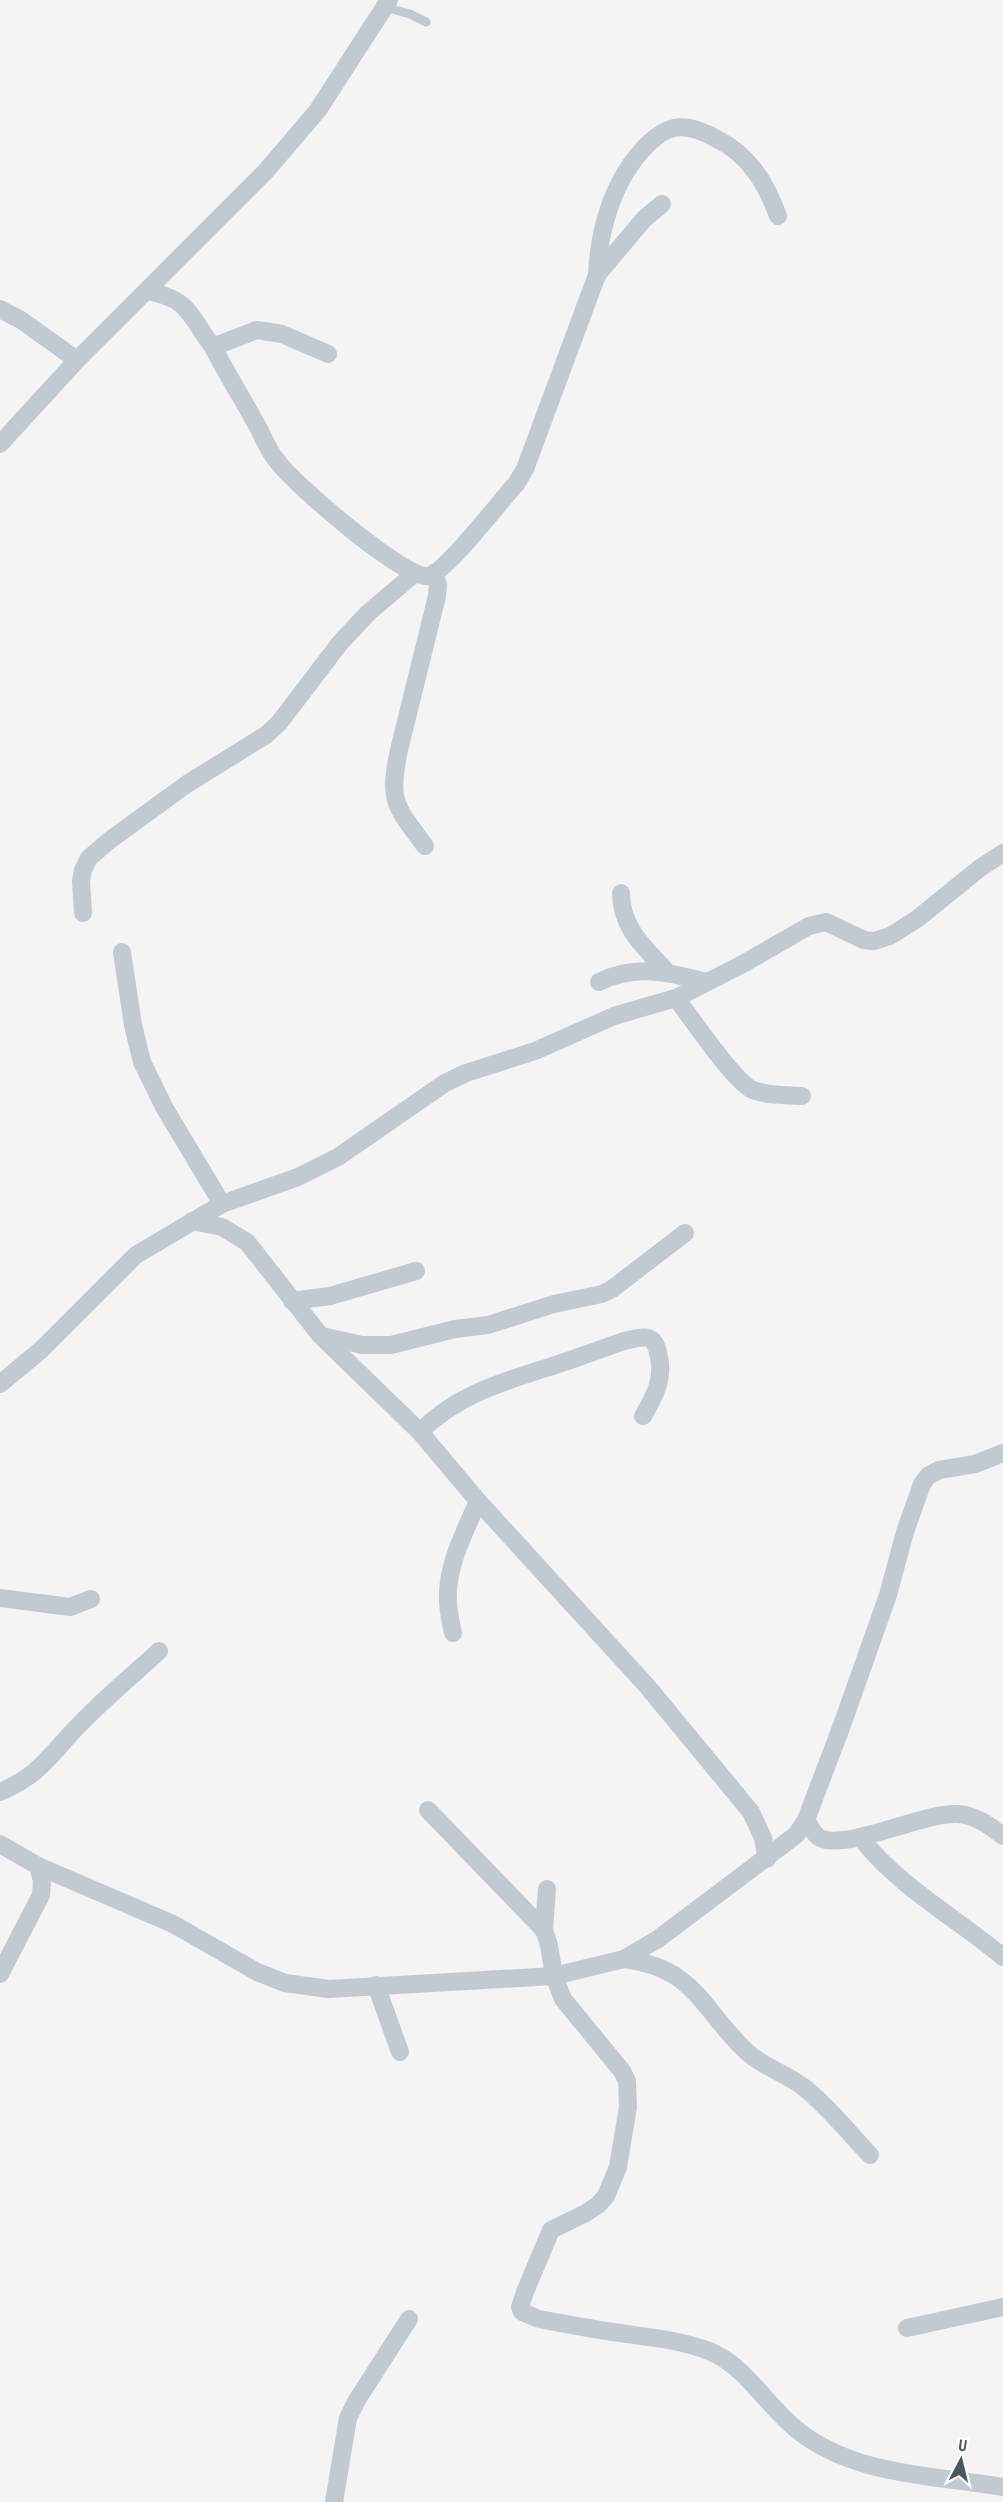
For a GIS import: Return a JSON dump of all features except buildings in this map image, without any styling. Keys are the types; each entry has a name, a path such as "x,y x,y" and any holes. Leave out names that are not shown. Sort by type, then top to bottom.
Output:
{"street":[{"path":"0,444 77,360 266,171 318,110 382,2"},
{"path":"147,291 173,298 188,309 213,348 278,463 317,502 414,574 428,576 444,566 516,484 525,469 597,275 601,235 608,210 629,167 652,140 666,130 675,127 705,132 735,150 749,162 761,178 778,216"},
{"path":"597,275 644,219 662,204"},
{"path":"0,309 21,320 77,360"},
{"path":"213,348 257,330 282,334 327,354"},
{"path":"425,846 398,808 393,794 399,750 437,596 434,573"},
{"path":"83,914 81,881 89,858 187,784 266,735 279,723 340,643 361,620 414,574"},
{"path":"0,1384 42,1349 136,1255 222,1204 298,1177 338,1157 445,1083 466,1073 535,1051 614,1016 676,998 741,965 783,939 819,923 833,924 864,940 883,940 917,919 980,868 1003,853"},
{"path":"621,892 621,905 628,927 668,973"},
{"path":"122,952 133,1025 142,1062 164,1107 222,1204"},
{"path":"599,982 632,970 668,973 706,982"},
{"path":"676,998 720,1055 750,1088 771,1094 802,1096"},
{"path":"192,1221 222,1227 247,1242 320,1335 420,1432 478,1502 647,1686 751,1812 763,1838 766,1859"},
{"path":"320,1335 362,1345 391,1345 455,1329 488,1324 554,1304 602,1294 685,1233"},
{"path":"292,1301 330,1296 416,1271"},
{"path":"420,1432 468,1396 499,1383 624,1341 648,1338 655,1345 661,1369 656,1394 644,1416"},
{"path":"0,1844 38,1866 173,1924 249,1968 285,1983 329,1989 554,1976 624,1959 658,1939 788,1843 806,1820 888,1595 905,1533 922,1484 928,1476 939,1470 975,1464 1003,1453"},
{"path":"453,1634 448,1599 449,1580 455,1557 478,1502"},
{"path":"0,1598 70,1606 91,1599"},
{"path":"0,1792 34,1774 80,1724 159,1651"},
{"path":"428,1810 544,1930"},
{"path":"806,1820 815,1834 822,1839 832,1840 860,1837 944,1814 971,1816 1003,1836"},
{"path":"860,1837 874,1856 920,1897 1003,1957"},
{"path":"0,1974 41,1895 42,1881 38,1866"},
{"path":"547,1889 544,1930 554,1976 563,1999 596,2036 627,2081 628,2108 618,2167 606,2196 598,2205 584,2214 551,2230 525,2292 520,2307 522,2312 539,2319 661,2339 710,2351 734,2365 771,2406 796,2429 819,2445 844,2458 903,2472 1003,2487"},
{"path":"624,1959 649,1962 679,1977 747,2052 762,2064 800,2085 821,2103 870,2155"},
{"path":"376,1985 400,2052"},
{"path":"907,2328 1003,2307"},
{"path":"334,2502 348,2418 409,2319"}],"lane":[{"path":"382,2 426,22"}]}
